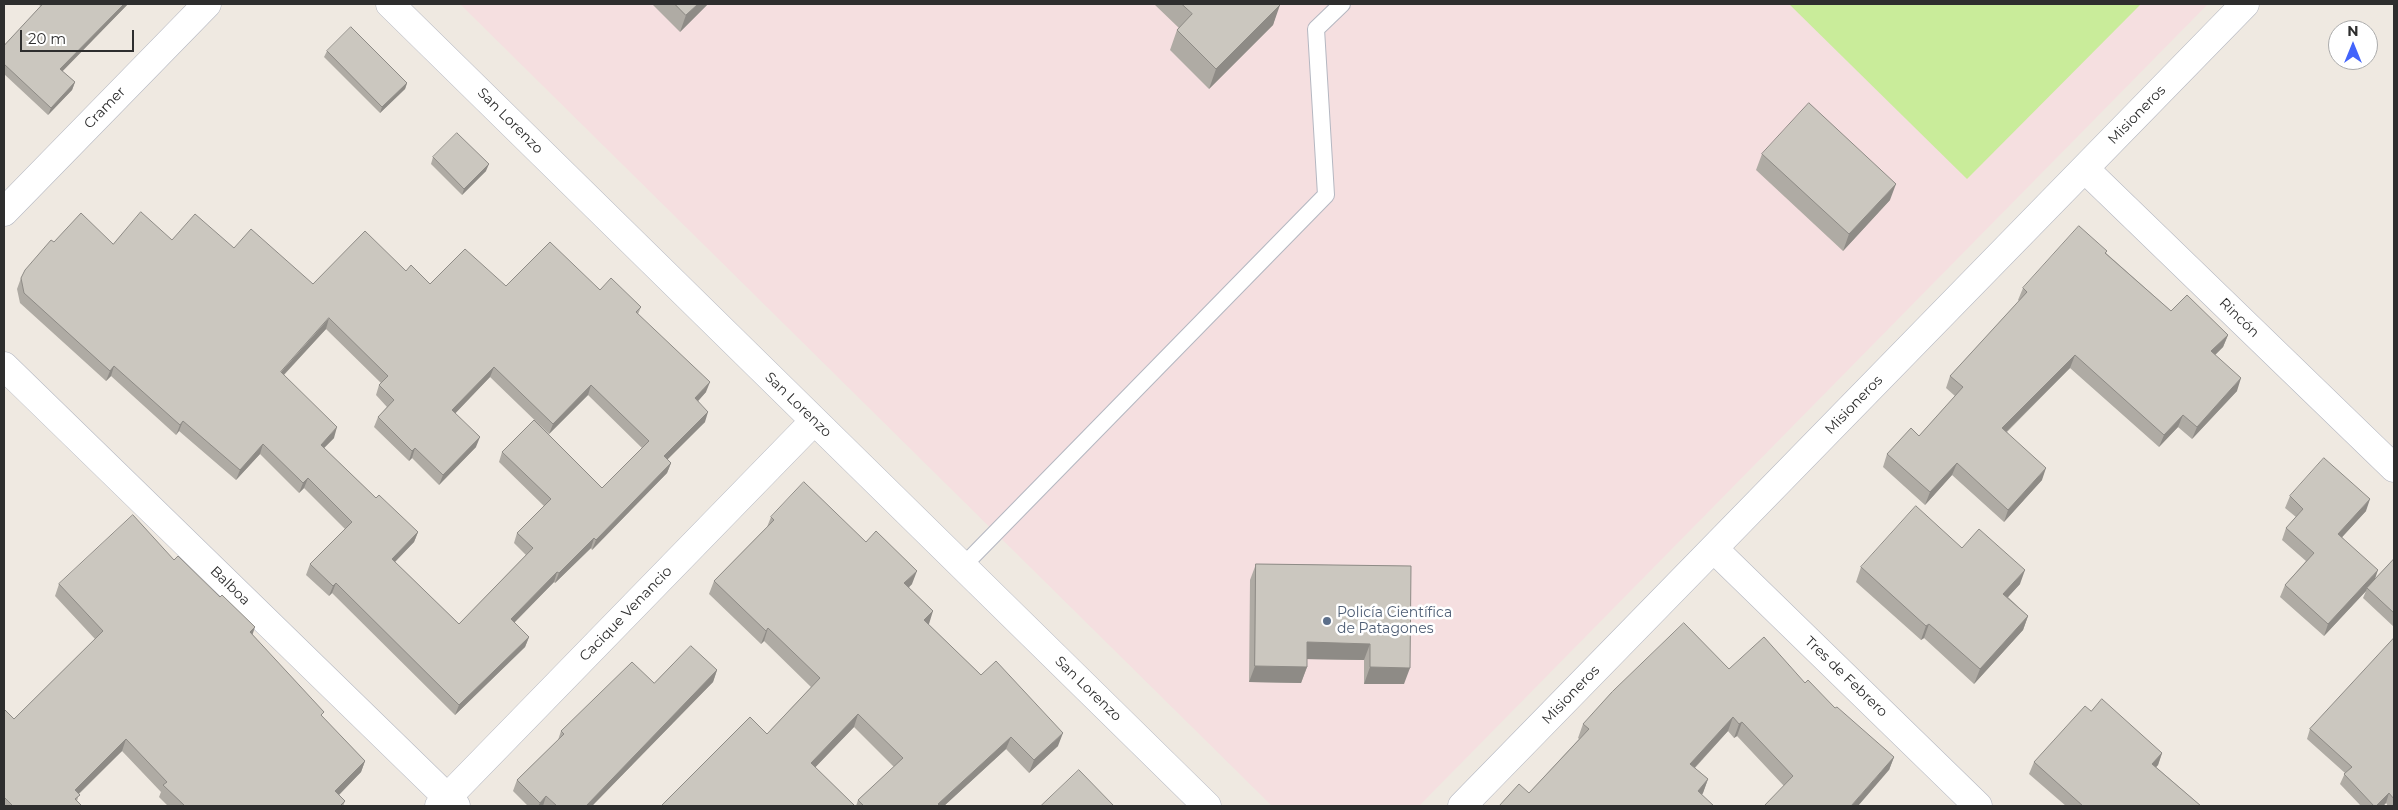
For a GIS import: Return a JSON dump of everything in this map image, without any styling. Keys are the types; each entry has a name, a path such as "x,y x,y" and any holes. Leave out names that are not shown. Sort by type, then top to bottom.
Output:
{"street":[{"name":"Cramer","path":"4,212 207,4"},
{"name":"San Lorenzo","path":"390,4 1208,806"},
{"name":"Misioneros","path":"1462,806 2245,4"},
{"name":"Rincón","path":"2085,169 2394,468"},
{"name":"Balboa","path":"4,366 447,803"},
{"name":"Cacique Venancio","path":"447,803 814,421"},
{"name":"Tres de Febrero","path":"1714,548 1978,806"}],"lane":[{"path":"963,566 1326,195 1316,29 1342,4"}],"shaded area":[{"path":"460,4 2208,4 1419,806 1272,806"}],"green space":[{"path":"1789,4 2141,4 1967,179"}],"building":[{"path":"43,4 124,4 60,69 75,82 51,108 4,64 4,46"},
{"path":"675,4 698,4 686,15"},
{"path":"1182,4 1280,5 1216,69 1177,30 1192,14"},
{"path":"351,27 407,83 382,107 327,51"},
{"path":"1809,103 1896,184 1849,234 1762,154"},
{"path":"457,133 489,164 464,189 433,157"},
{"path":"141,212 172,240 195,214 234,248 251,229 313,284 365,231 406,271 411,265 430,284 465,249 506,286 550,242 600,290 611,278 641,307 636,312 710,382 695,398 708,412 664,456 671,463 596,540 594,538 559,573 557,572 511,619 529,637 459,705 336,583 333,586 310,564 352,522 308,478 303,483 263,444 240,470 183,421 180,425 114,366 110,371 24,293 21,278 25,270 51,240 54,242 81,213 113,244","holes":["329,318 388,376 379,385 394,400 378,417 412,451 415,448 443,475 480,437 452,410 494,367 553,424 591,385 649,441 602,488 534,420 502,452 551,499 517,533 533,548 459,624 392,559 418,532 379,495 376,498 321,445 337,427 281,372"]},
{"path":"2079,226 2107,251 2105,253 2171,311 2187,295 2228,335 2211,351 2241,378 2197,427 2183,415 2164,435 2075,355 2002,428 2046,468 2008,510 1957,463 1930,492 1887,454 1911,428 1919,436 1963,387 1950,376 2027,292 2023,288"},
{"path":"2324,458 2370,499 2338,534 2378,570 2328,624 2285,585 2314,553 2286,528 2303,509 2290,496"},
{"path":"804,482 866,542 876,531 917,571 904,583 933,611 924,620 981,675 996,661 1063,733 1034,760 1011,737 938,804 940,806 864,806 858,800 903,758 858,714 811,763 853,806 661,806 750,717 767,734 820,678 768,628 766,631 714,581 774,520 771,517"},
{"path":"1916,506 1962,548 1979,529 2025,570 2003,594 2028,616 1980,669 1929,624 1926,626 1861,567"},
{"path":"133,515 174,560 178,556 220,597 222,595 255,627 250,632 324,712 321,715 365,761 335,791 345,801 340,806 185,806 163,785 167,782 126,739 75,790 80,795 75,799 82,806 13,806 4,797 4,709 14,719 103,631 59,584"},
{"path":"2394,559 2394,613 2367,588"},
{"name":"Policía Científica de Patagones","path":"1256,564 1411,566 1410,668 1370,667 1370,644 1307,642 1307,667 1255,666"},
{"path":"1684,623 1729,669 1764,637 1805,683 1808,680 1835,708 1837,707 1894,757 1851,806 1764,806 1793,776 1742,722 1739,724 1733,717 1690,764 1708,779 1698,791 1714,806 1499,806 1519,784 1529,793 1589,729 1583,724 1612,692"},
{"path":"2394,638 2394,799 2389,793 2374,806 2344,774 2352,767 2310,729"},
{"path":"691,646 717,670 586,806 557,806 546,796 540,803 517,780 564,734 561,731 632,662 654,683"},
{"path":"2102,699 2162,753 2152,764 2201,806 2083,806 2034,762 2085,706 2091,711"},
{"path":"1079,770 1114,806 1041,806"}],"place":[{"name":"Policía Científica de Patagones","path":"1327,621"}]}
